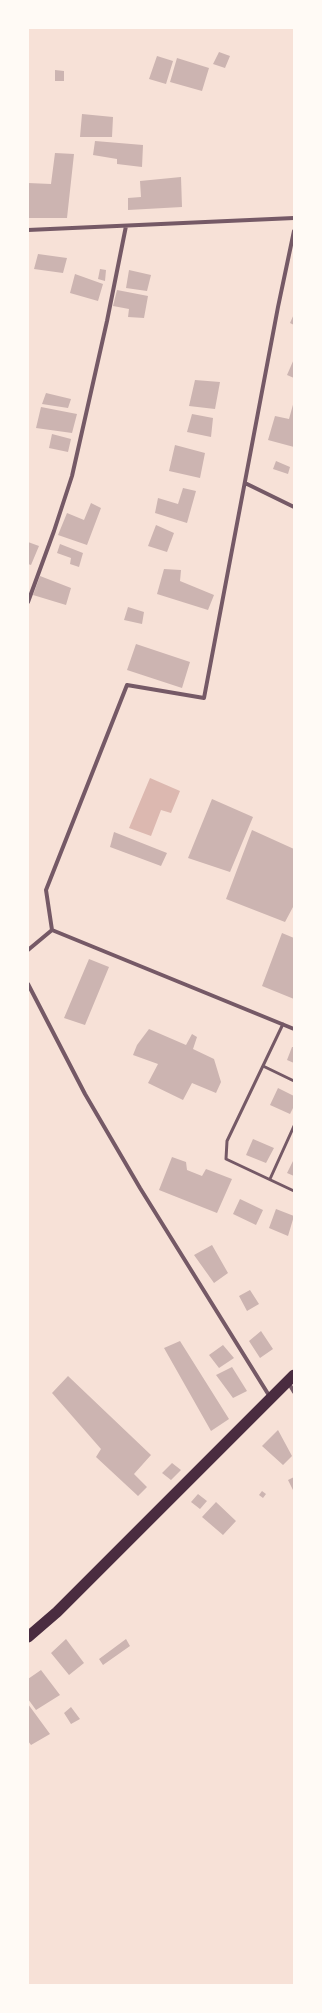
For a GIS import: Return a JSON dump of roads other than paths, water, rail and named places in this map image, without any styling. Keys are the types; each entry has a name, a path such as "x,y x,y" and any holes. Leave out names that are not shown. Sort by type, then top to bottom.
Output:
{"highway":[{"path":"28,1637 58,1612 291,1379"}],"street":[{"path":"28,230 294,218"},
{"path":"28,602 54,532 72,476 107,321 126,226"},
{"path":"52,930 46,890 127,685 204,698 278,307 294,231"},
{"path":"245,483 294,507"},
{"path":"28,950 52,930"},
{"path":"52,930 294,1029"},
{"path":"28,984 88,1101 140,1188 271,1399"},
{"path":"291,1379 294,1392"}],"lane":[{"path":"283,1024 227,1141 226,1159 294,1191"},
{"path":"263,1066 294,1081"},
{"path":"270,1179 294,1126"}]}
